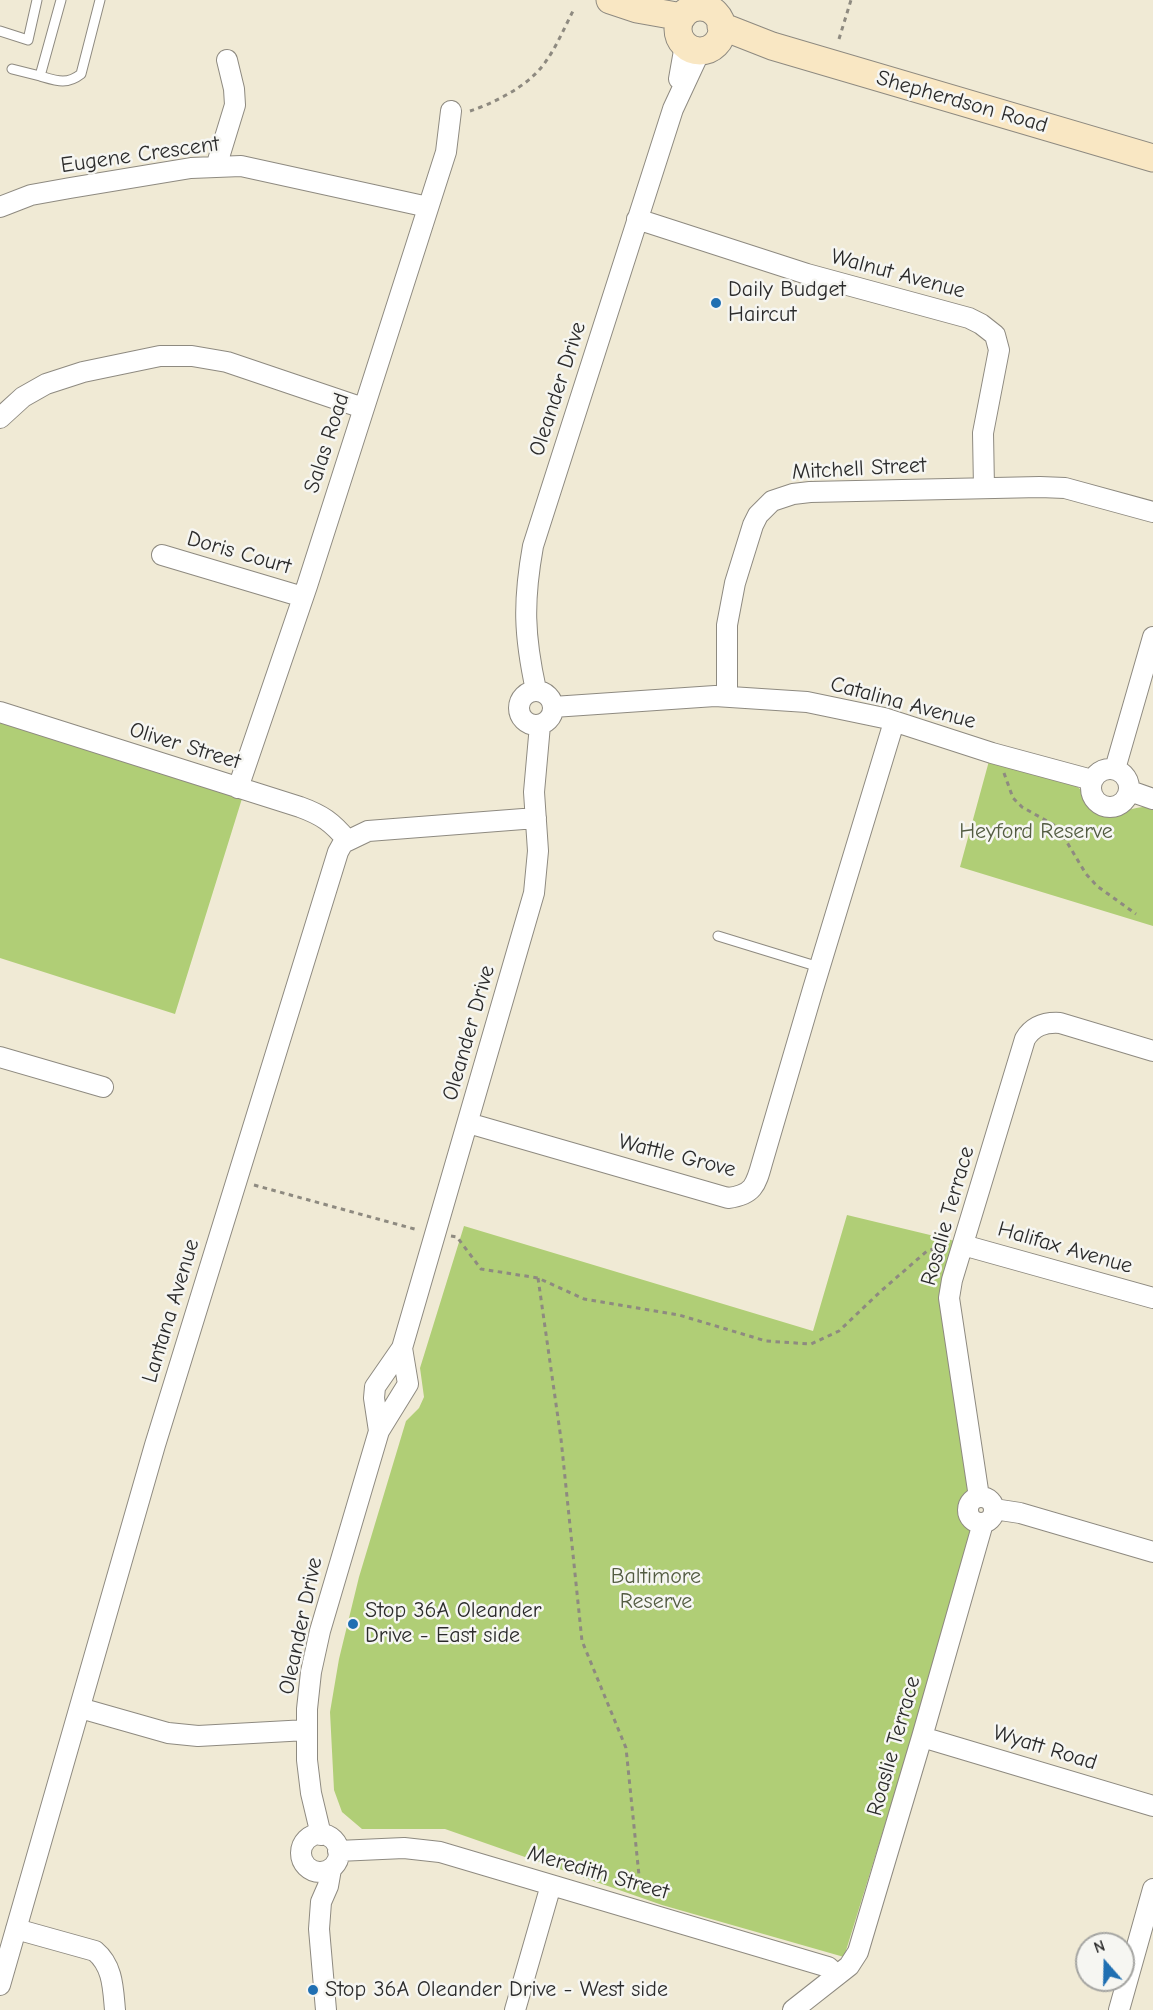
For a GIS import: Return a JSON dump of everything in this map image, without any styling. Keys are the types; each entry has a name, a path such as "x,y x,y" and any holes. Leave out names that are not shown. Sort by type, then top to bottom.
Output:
{"street":[{"name":"Shepherdson Road","path":"610,0 637,9 647,18 697,35 743,45 772,46 1153,158"},
{"name":"Oleander Drive","path":"536,690 527,651 525,615 526,583 533,546 697,35"},
{"path":"216,166 235,105 227,60"},
{"name":"Salas Road","path":"238,788 303,597 460,111"},
{"name":"Eugene Crescent","path":"0,207 32,195 190,168 216,166 242,166 429,207"},
{"name":"Walnut Avenue","path":"637,219 807,274 969,318 990,330 995,335 999,350 982,433 984,488"},
{"path":"0,418 23,397 46,384 83,372 160,356 192,356 227,362 363,408"},
{"name":"Mitchell Street","path":"727,696 727,625 735,583 753,525 765,507 781,497 810,492 1065,488 1153,512"},
{"name":"Doris Court","path":"162,555 303,597"},
{"path":"1115,769 1153,637"},
{"path":"536,690 547,694 553,706 549,719 540,724 526,722 519,711 522,697 527,692 536,690"},
{"name":"Catalina Avenue","path":"553,706 727,696 807,702 894,722 992,753 1092,780"},
{"name":"Oliver Street","path":"0,712 319,814 332,823 347,840"},
{"name":"Wattle Grove","path":"468,1123 717,1196 728,1198 744,1195 750,1190 757,1182 819,967 894,722"},
{"name":"Oleander Drive","path":"379,1431 374,1398 375,1388 402,1348 534,893 538,851 534,792 540,724"},
{"path":"1103,769 1115,769 1129,781 1130,791 1122,803 1108,808 1102,806 1092,795 1092,780 1103,769"},
{"path":"1130,791 1153,799"},
{"path":"347,840 368,831 386,828 536,818"},
{"name":"Lantana Avenue","path":"0,1985 155,1445 329,878 338,852 347,840"},
{"name":"Rosalie Terrace","path":"986,1510 948,1298 1021,1051 1030,1032 1036,1027 1060,1023 1153,1051"},
{"path":"0,1057 103,1088"},
{"name":"Halifax Avenue","path":"963,1245 1153,1298"},
{"name":"Oleander Drive","path":"321,1834 311,1793 307,1760 311,1672 320,1631 379,1431 408,1384 402,1348"},
{"path":"986,1510 1020,1513 1153,1552"},
{"name":"Roaslie Terrace","path":"837,1975 849,1966 858,1952 986,1510"},
{"path":"80,1708 168,1733 198,1736 307,1730"},
{"name":"Wyatt Road","path":"922,1737 1153,1806"},
{"path":"326,2010 319,1929 321,1902 328,1886 327,1863 334,1840 321,1834 306,1841 301,1852 302,1860 327,1863"},
{"name":"Meredith Street","path":"327,1863 404,1848 440,1852 828,1967 837,1975"},
{"path":"515,2010 551,1885"},
{"path":"1119,2010 1153,1889"},
{"path":"16,1929 95,1951 102,1957 111,1977 115,2010"},
{"path":"794,2010 837,1975"}],"lane":[{"path":"0,31 28,40 37,0"},
{"path":"40,76 61,0"},
{"path":"12,69 61,83 74,80 81,74 100,0"},
{"path":"718,936 819,967"}],"path":[{"path":"839,39 850,0"},
{"path":"460,111 482,108 533,77 555,47 574,9"},
{"path":"1003,772 1013,798 1022,807 1054,825 1086,874 1097,886 1136,914"},
{"path":"236,1180 435,1235 457,1237 481,1269 538,1278 584,1299 679,1315 766,1341 811,1344 839,1331 927,1251 942,1246 963,1245"},
{"path":"538,1278 561,1439 582,1641 626,1748 643,1911"}],"green space":[{"path":"0,712 245,789 175,1014 0,958"},
{"name":"Heyford Reserve","path":"989,761 1075,785 1094,806 1108,813 1140,807 1153,808 1153,926 960,867"},
{"name":"Baltimore Reserve","path":"847,1215 955,1241 970,1495 965,1510 971,1534 912,1737 844,1957 662,1905 445,1829 362,1829 342,1812 334,1790 330,1712 339,1659 359,1577 406,1421 419,1408 424,1397 420,1368 464,1226 813,1331"}],"place":[{"name":"Daily Budget Haircut","path":"716,303"},
{"name":"Stop 36A Oleander Drive - East side","path":"353,1624"},
{"name":"Stop 36A Oleander Drive - West side","path":"313,1990"}]}
